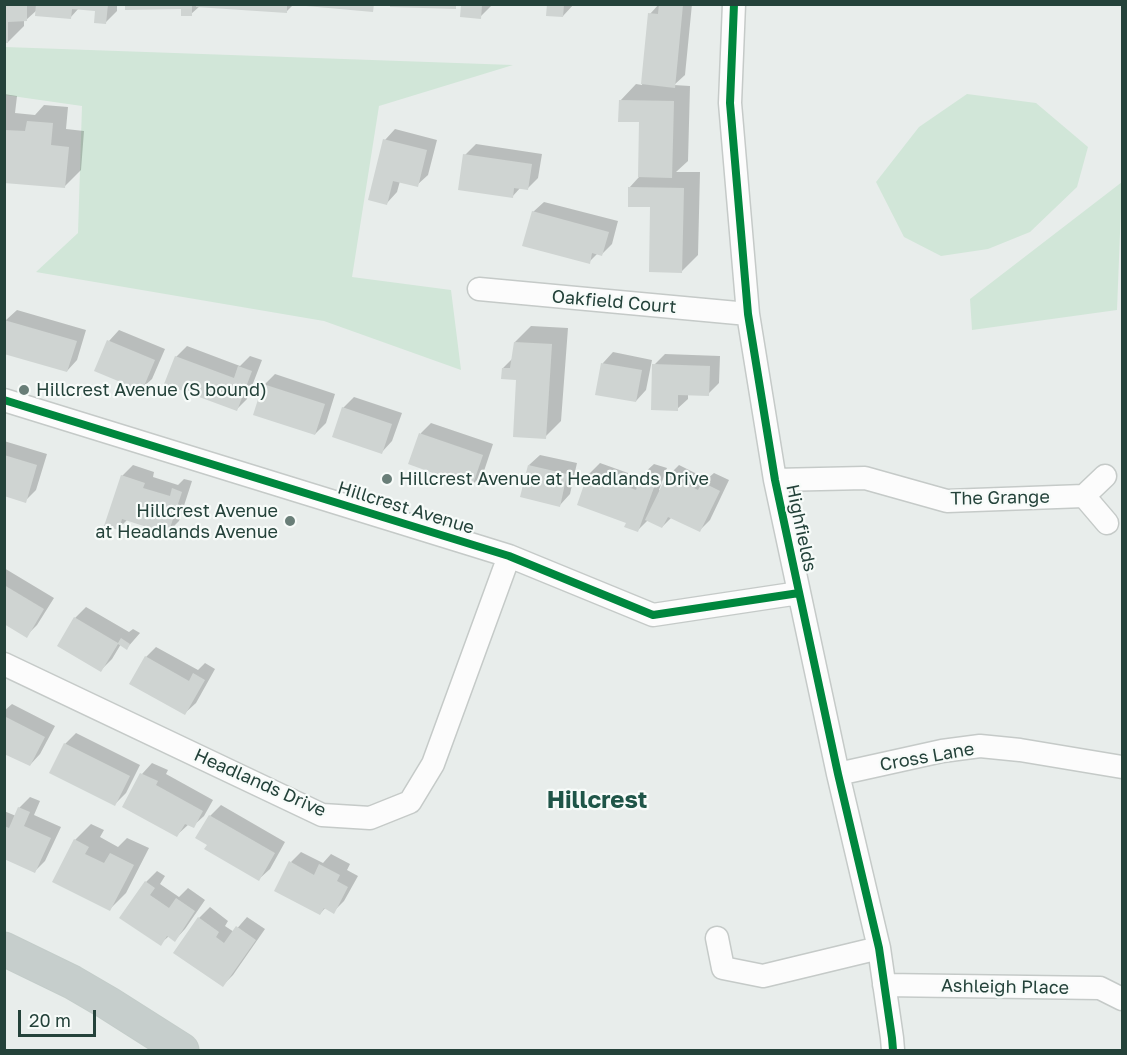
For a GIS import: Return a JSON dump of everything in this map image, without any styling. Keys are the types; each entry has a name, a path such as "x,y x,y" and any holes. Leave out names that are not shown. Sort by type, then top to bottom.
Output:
{"highway":[{"path":"4,949 72,982 182,1050"}],"street":[{"name":"Highfields","path":"734,4 730,104 748,314 776,480 799,593 879,948 892,1050"},
{"name":"Oakfield Court","path":"479,289 748,314"},
{"name":"Hillcrest Avenue","path":"4,400 509,556 653,615 799,593"},
{"path":"1105,476 1084,496 1107,523"},
{"name":"The Grange","path":"776,480 865,478 947,501 1084,496"},
{"name":"Headlands Drive","path":"4,663 322,816 370,818 410,801 433,764 509,556"},
{"name":"Cross Lane","path":"838,774 942,751 980,746 1020,750 1122,767"},
{"path":"717,938 723,968 763,976 879,948"},
{"name":"Ashleigh Place","path":"884,985 1100,988 1122,999"}],"green space":[{"path":"5,47 513,65 379,106 352,277 451,290 461,370 324,321 36,272 78,233 82,106 5,95"},
{"path":"967,94 1036,103 1088,147 1077,187 1030,232 988,249 941,256 904,237 876,182 919,127"},
{"path":"1122,182 1117,310 972,330 970,299"}],"building":[{"path":"36,4 108,4 106,24 94,23 95,11 72,9 71,19 35,16"},
{"path":"125,4 192,4 192,16 181,16 181,9 125,10"},
{"path":"197,4 287,4 287,13 196,7"},
{"path":"306,4 374,4 373,12 306,6"},
{"path":"390,4 456,4 456,9 390,7"},
{"path":"547,4 564,4 563,17 546,16"},
{"path":"659,4 683,5 675,88 641,84 648,13 658,14"},
{"path":"4,5 27,5 27,21 8,22 8,43 4,43"},
{"path":"461,5 482,5 481,19 460,17"},
{"path":"619,100 674,101 672,178 638,177 639,122 618,122"},
{"path":"27,121 53,123 51,145 69,147 65,188 4,183 4,130 25,131"},
{"path":"383,139 427,150 418,187 393,181 387,205 368,200"},
{"path":"463,154 532,164 528,190 514,188 513,198 458,190"},
{"path":"628,187 684,188 682,273 649,272 650,207 628,207"},
{"path":"532,211 609,232 602,256 592,253 590,264 522,246"},
{"path":"4,320 77,341 67,372 4,354"},
{"path":"107,340 155,360 142,391 94,371"},
{"path":"514,342 552,344 546,439 513,437 516,380 501,379 502,368 510,368"},
{"path":"175,356 234,378 238,366 252,371 237,411 164,384"},
{"path":"601,363 642,370 636,402 595,395"},
{"path":"652,364 710,366 709,396 678,395 678,411 651,410"},
{"path":"263,384 325,404 315,435 253,415"},
{"path":"342,407 392,424 382,454 332,437"},
{"path":"419,433 483,455 472,487 408,464"},
{"path":"4,455 37,465 26,503 4,496"},
{"path":"528,465 567,474 560,507 520,497"},
{"path":"588,473 636,490 642,473 657,479 638,532 624,527 626,523 577,505"},
{"path":"121,475 145,483 143,488 170,496 172,488 182,492 168,534 122,519 119,530 104,526"},
{"path":"667,475 698,490 702,482 720,491 700,532 668,517 662,528 645,520"},
{"path":"4,585 44,609 27,638 4,624"},
{"path":"74,617 118,643 121,638 130,644 127,650 118,644 101,672 57,646"},
{"path":"145,656 189,681 193,673 205,680 185,715 129,684"},
{"path":"4,716 45,737 30,766 4,754"},
{"path":"64,743 130,776 115,806 49,773"},
{"path":"140,773 158,781 156,785 203,811 194,828 185,824 177,837 122,807"},
{"path":"18,807 30,812 24,826 51,838 35,873 4,859 4,826 9,828"},
{"path":"209,815 275,853 259,881 204,849 207,845 195,838"},
{"path":"74,839 89,847 85,854 104,863 110,853 134,865 110,911 52,882"},
{"path":"289,861 314,875 319,864 340,875 337,881 348,887 334,914 324,908 320,915 274,891"},
{"path":"145,881 155,888 150,895 169,908 176,898 195,911 175,942 167,936 161,946 119,918"},
{"path":"198,917 219,932 216,937 224,943 236,926 256,940 223,987 173,953"}],"cycle path":[{"path":"734,4 730,103 748,314 775,480 838,774 879,948 893,1050"},
{"path":"4,400 509,556 653,615 799,593"}],"place":[{"name":"Hillcrest Avenue (S bound)","path":"24,390"},
{"name":"Hillcrest Avenue at Headlands Drive","path":"387,479"},
{"name":"Hillcrest Avenue at Headlands Avenue","path":"290,521"}],"district":[{"name":"Hillcrest","path":"597,800"}]}
